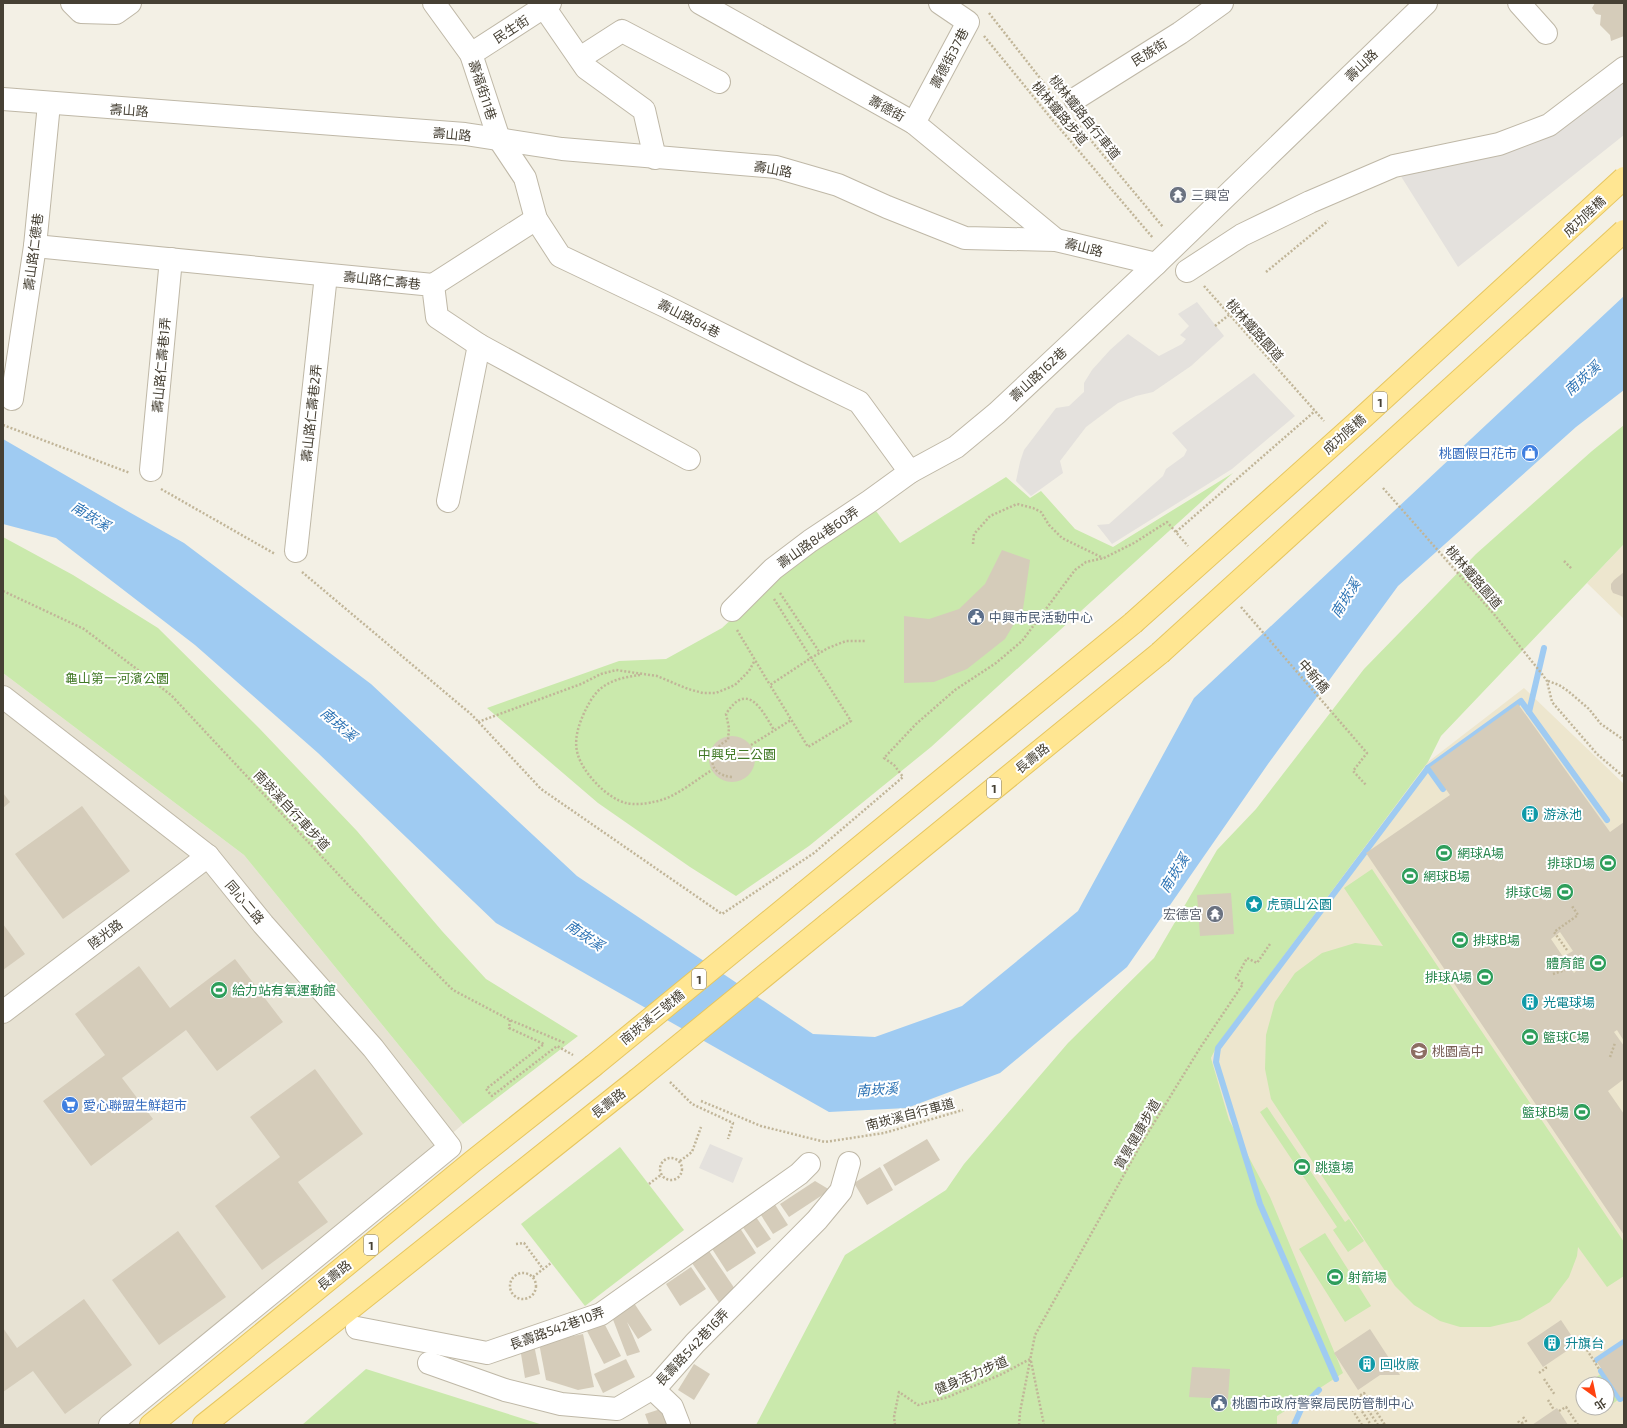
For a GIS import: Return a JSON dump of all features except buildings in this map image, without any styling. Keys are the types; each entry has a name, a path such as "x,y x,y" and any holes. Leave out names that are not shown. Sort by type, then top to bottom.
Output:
{"main road":[{"name":"成功陸橋","path":"804,893 1133,623 1371,411 1624,178"},
{"name":"長壽路","path":"204,1425 637,1080 1160,653 1624,231"},
{"name":"南崁溪三號橋","path":"585,1062 804,893"},
{"name":"長壽路","path":"151,1425 466,1167 585,1062"}],"street":[{"path":"72,3 81,12 116,13 130,3"},
{"name":"壽福街11巷","path":"434,3 471,54 499,140"},
{"name":"壽德街","path":"700,3 914,123 1056,240"},
{"name":"壽德街37巷","path":"914,123 968,22 940,3"},
{"name":"民族街","path":"1069,106 1180,33 1222,3"},
{"name":"壽山路","path":"3,99 49,104 465,134 562,149 776,167 838,185 887,207 965,238 1056,240 1156,264 1167,239 1426,3"},
{"path":"1520,3 1546,33"},
{"path":"547,5 586,68 644,110 655,158"},
{"name":"民生街","path":"471,54 547,5"},
{"path":"580,58 622,31 719,82"},
{"path":"1167,239 1192,268 1242,235 1310,202 1394,166 1499,144 1549,125 1624,68"},
{"name":"壽山路仁德巷","path":"12,399 35,246 49,104"},
{"name":"壽山路84巷","path":"499,140 525,178 536,219 560,256 859,402 910,472"},
{"path":"433,285 536,219"},
{"name":"壽山路仁壽巷","path":"35,246 433,285 437,317 479,345 689,459"},
{"name":"壽山路仁壽巷1弄","path":"152,470 171,260"},
{"name":"壽山路162巷","path":"910,472 956,447 997,413 1156,264"},
{"name":"壽山路仁壽巷2弄","path":"298,560 326,275"},
{"path":"448,501 479,345"},
{"name":"壽山路84巷60弄","path":"734,619 768,574 810,541 910,472"},
{"name":"同心二路","path":"3,697 206,855 263,924 373,1048 450,1146"},
{"name":"陸光路","path":"3,1004 206,855"},
{"name":"陸光路","path":"3,1012 206,855"},
{"name":"長壽路","path":"110,1425 450,1146"},
{"name":"長壽路542巷16弄","path":"430,1363 506,1390 561,1404 617,1408 658,1385 695,1343 822,1214 841,1192 849,1163"},
{"name":"長壽路542巷10弄","path":"357,1328 486,1353 601,1314 799,1174 809,1164"},
{"path":"653,1389 672,1407 679,1425"}],"path":[{"name":"桃林鐵路自行車道","path":"986,9 1069,106 1167,239"},
{"name":"桃林鐵路步道","path":"981,32 1050,117 1167,239"},
{"path":"1266,272 1328,221"},
{"name":"桃林鐵路園道","path":"1204,286 1324,421"},
{"path":"1215,326 1229,315"},
{"path":"1176,532 1315,411"},
{"name":"桃林鐵路園道","path":"1384,488 1493,612 1547,681"},
{"path":"973,544 974,534 990,516 1017,504 1041,512 1049,525 1062,538 1104,558"},
{"path":"298,560 472,715 541,788 722,914 814,853 903,777 894,765 884,758 916,724 955,690 996,663 1022,640 1075,570 1086,562 1104,558 1134,543 1167,522 1191,549"},
{"path":"1564,562 1572,569"},
{"path":"768,574 820,653"},
{"name":"南崁溪自行車步道","path":"3,591 84,629 171,695 353,890 453,990 510,1020 565,1043"},
{"path":"734,619 770,685 808,747 851,721 773,597"},
{"name":"中新橋","path":"1241,607 1367,753 1353,771 1366,785"},
{"path":"770,685 811,658 846,641 866,641"},
{"path":"478,722 581,684 601,674 616,670 658,676 688,689 703,693 716,693 735,685 749,671 755,659"},
{"path":"642,674 622,678 609,683 598,691 589,704 580,721 577,735 578,755 586,772 595,783 626,803 654,802 661,800 674,794 712,770"},
{"path":"1547,681 1552,702 1597,754 1624,777"},
{"path":"1547,681 1559,685 1568,691 1589,709 1601,724 1624,740"},
{"path":"732,778 724,777 716,771 712,764 712,756 716,748 721,743 728,740 729,728 726,714 731,706 736,701 744,698 753,700 761,707 774,730"},
{"path":"751,745 791,720"},
{"path":"1567,950 1554,932 1578,915 1572,906"},
{"name":"賞景健康步道","path":"1030,1359 1035,1335 1141,1144 1200,1048 1243,984 1236,978 1247,958 1257,963 1270,944"},
{"path":"1553,974 1565,970"},
{"path":"510,1020 509,1028 544,1044 486,1089 492,1096 557,1046 585,1062"},
{"path":"1610,1057 1615,1042"},
{"path":"670,1082 692,1104 733,1122 728,1139"},
{"name":"南崁溪自行車道","path":"701,1101 761,1126 825,1142 884,1133 963,1110"},
{"path":"680,1161 692,1152 700,1127"},
{"path":"670,1157 680,1161 683,1167 679,1177 675,1180 668,1180 662,1174 660,1167 664,1160 670,1157"},
{"path":"649,1184 662,1174"},
{"path":"516,1244 524,1243 543,1269"},
{"path":"533,1277 551,1263"},
{"path":"525,1273 533,1277 537,1285 534,1294 531,1297 523,1300 512,1294 510,1286 511,1281 516,1275 525,1273"},
{"path":"1576,1345 1582,1343"},
{"path":"1587,1350 1599,1369"},
{"path":"1019,1425 1030,1359"},
{"path":"1030,1359 1044,1425"},
{"name":"健身活力步道","path":"895,1425 894,1417 899,1392 918,1405 948,1398 1002,1374 1030,1359"},
{"path":"1539,1373 1546,1368 1545,1366"},
{"path":"1544,1379 1555,1395"},
{"path":"1378,1425 1359,1396 1364,1393 1385,1425"},
{"path":"1362,1425 1348,1403 1354,1399 1371,1425"},
{"path":"1548,1400 1554,1410"},
{"path":"1559,1411 1566,1407 1578,1425"},
{"path":"1518,1421 1522,1424 1526,1421 1523,1417"}],"shaded area":[{"path":"1624,75 1624,135 1458,267 1397,170 1502,149"},
{"path":"1197,302 1224,336 1191,366 1153,392 1136,396 1118,403 1086,427 1060,461 1063,473 1031,496 1016,481 1020,462 1024,450 1056,408 1069,406 1084,392 1084,383 1092,370 1110,350 1128,334 1159,356 1182,344 1186,339 1180,335 1189,326 1178,314"},
{"path":"1254,373 1295,416 1232,469 1112,544 1097,525 1109,524 1163,476 1166,469 1184,456 1187,450 1172,433"},
{"path":"1624,544 1624,619 1587,583"},
{"path":"3,673 244,855 463,1124 117,1425 3,1425"},
{"name":"桃園高中","path":"1524,688 1624,784 1624,1425 1277,1425 1250,1201 1211,1058 1218,1044 1428,762"},
{"path":"710,1144 743,1158 733,1183 699,1168"}],"green space":[{"name":"虎頭山公園","path":"1624,425 1624,544 1441,736 1428,762 1218,1044 1211,1058 1229,1120 1270,1197 1343,1373 1277,1416 1277,1425 756,1425 845,1255 946,1190 964,1164 1068,1043 1154,958 1217,850 1256,809 1364,669 1476,554 1592,451"},
{"name":"中興兒二公園","path":"1233,473 931,747 809,846 736,896 690,867 598,803 487,708 619,661 666,659 722,628 797,559 876,511 900,543 1006,477 1030,498 1041,491 1075,529 1113,547"},
{"name":"龜山第一河濱公園","path":"3,537 73,575 158,628 259,728 357,831 442,931 486,979 578,1036 463,1124 244,855 3,673"},
{"path":"1372,869 1624,1242 1624,1276 1607,1287 1578,1247 1577,1256 1569,1277 1550,1302 1520,1320 1490,1327 1460,1327 1440,1321 1414,1305 1395,1286 1271,1099 1265,1069 1266,1035 1275,1002 1295,973 1322,953 1355,943 1383,946 1344,888"},
{"name":"跳遠場","path":"1267,1107 1345,1222 1349,1219 1364,1241 1348,1252 1333,1230 1337,1227 1260,1112"},
{"path":"620,1147 684,1230 585,1306 521,1224"},
{"name":"射箭場","path":"1325,1233 1371,1306 1345,1322 1299,1249"},
{"path":"366,1369 543,1425 302,1425"},
{"path":"1615,1393 1619,1399 1615,1402"}],"water":[{"name":"南崁溪","path":"1624,296 1624,390 1576,427 1398,586 1268,764 1127,967 1000,1073 907,1108 829,1112 496,923 318,753 195,645 56,538 3,524 3,439 184,543 371,684 577,876 813,1034 875,1037 962,1006 1078,911 1194,698"}],"waterway":[{"path":"1336,1379 1260,1204 1216,1062 1218,1048 1428,768 1521,701 1529,712 1544,648"},
{"path":"1529,712 1607,820"},
{"path":"1428,768 1443,789"},
{"path":"1597,1360 1624,1342"},
{"path":"1601,1371 1620,1399 1624,1397"},
{"path":"1294,1425 1302,1407 1319,1390"}],"place":[{"name":"三興宮","path":"1178,195"},
{"name":"桃園假日花市","path":"1530,453"},
{"name":"中興市民活動中心","path":"976,617"},
{"name":"游泳池","path":"1530,814"},
{"name":"網球A場","path":"1444,853"},
{"name":"排球D場","path":"1608,863"},
{"name":"網球B場","path":"1410,876"},
{"name":"排球C場","path":"1565,892"},
{"name":"虎頭山公園","path":"1254,904"},
{"name":"宏德宮","path":"1215,914"},
{"name":"排球B場","path":"1460,940"},
{"name":"體育館","path":"1598,963"},
{"name":"排球A場","path":"1485,977"},
{"name":"給力站有氧運動館","path":"219,990"},
{"name":"光電球場","path":"1530,1002"},
{"name":"籃球C場","path":"1530,1037"},
{"name":"桃園高中","path":"1419,1051"},
{"name":"愛心聯盟生鮮超市","path":"70,1105"},
{"name":"籃球B場","path":"1582,1112"},
{"name":"跳遠場","path":"1302,1167"},
{"name":"射箭場","path":"1335,1277"},
{"name":"升旗台","path":"1552,1343"},
{"name":"回收廠","path":"1367,1364"},
{"name":"桃園市政府警察局民防管制中心","path":"1219,1403"}]}
